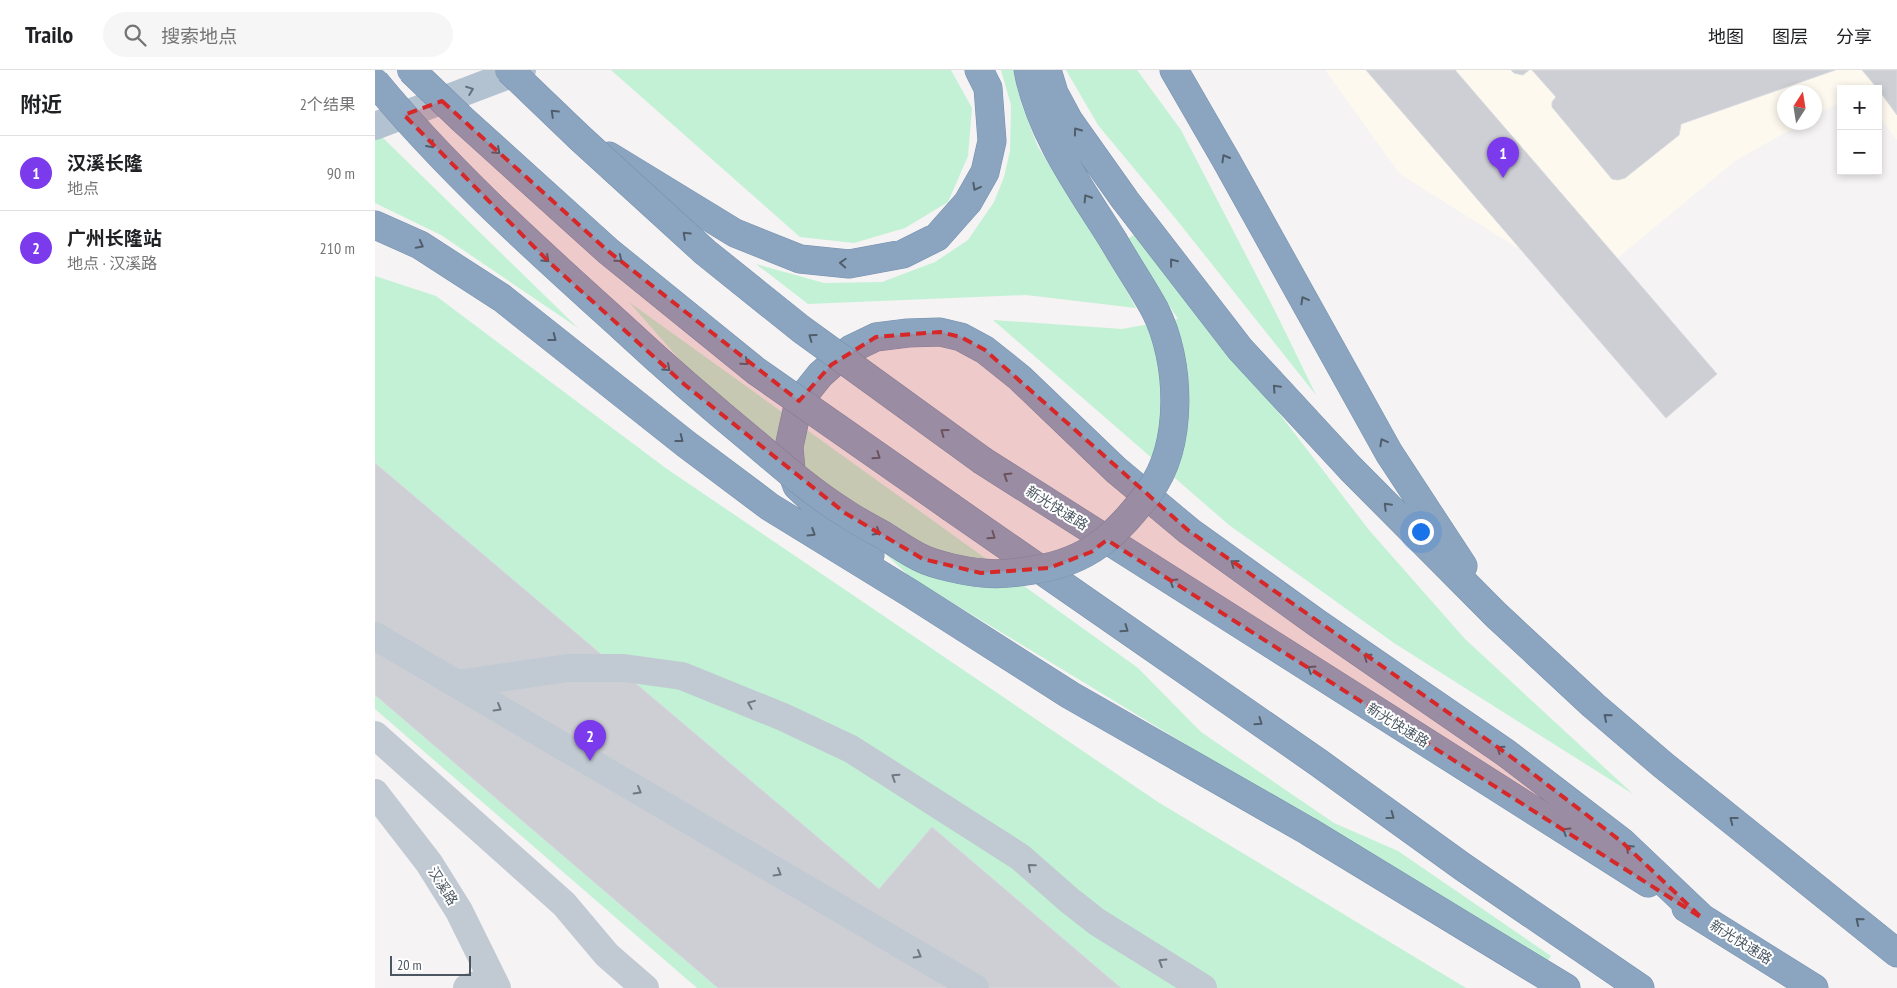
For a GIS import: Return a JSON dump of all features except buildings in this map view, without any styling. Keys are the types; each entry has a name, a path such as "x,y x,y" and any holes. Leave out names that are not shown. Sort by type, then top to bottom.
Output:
{"highway":[{"path":"411,70 462,119 608,250 756,371 1319,763 1463,867 1640,988"},
{"path":"509,70 580,138 735,233 800,259 849,264 903,254 937,236 968,202 985,172 992,141 988,88 979,70"},
{"path":"375,82 453,169 549,262 685,385 801,482 845,514 923,559 981,573 1009,574 1049,568 1069,562 1091,552 1114,534 1131,516 1153,488 1164,466 1172,444 1175,397 1171,360 1166,338 1155,311 1058,152 1028,70"},
{"path":"1047,70 1055,93 1069,120 1125,200 1240,349 1351,469 1496,615 1593,704 1663,764 1897,952"},
{"path":"1173,70 1227,160 1389,453 1496,615"},
{"name":"新光快速路","path":"580,138 705,252 801,329 983,461 1814,988"},
{"path":"375,225 420,245 502,298 686,444 770,507 1070,695 1308,831 1566,988"},
{"path":"910,593 797,486 791,470 789,447 797,410 804,395 820,375 851,349 876,337 940,332 961,337 985,350 1020,378 1116,470 1189,531 1317,623 1506,753 1623,842 1702,918"}],"main road":[{"path":"375,126 522,70"}],"street":[{"path":"375,636 975,988"},
{"path":"456,684 568,668 624,668 682,676 783,717 851,749 1020,858 1097,922 1203,988"},
{"path":"375,735 564,904 607,956 645,988"},
{"name":"汉溪路","path":"375,793 434,871 459,911 495,984"},
{"path":"467,988 495,984"}],"highlighted area":[{"path":"442,101 608,251 799,401 831,365 876,337 940,332 961,337 985,350 1189,531 1506,753 1622,842 1702,918 1107,540 1091,552 1049,568 981,573 923,559 845,513 685,385 549,262 404,115"}],"shaded area":[{"path":"1325,70 1897,70 1897,140 1882,121 1882,85 1837,85 1837,103 1822,112 1822,85 1777,85 1777,130 1790,130 1735,161 1581,288 1400,174"}],"green space":[{"path":"611,70 951,70 972,108 968,156 948,202 905,228 854,243 800,237"},
{"path":"1001,70 1013,70 1021,103 1038,147 1104,250 1136,308 1026,295 808,304 756,264 824,283 882,282 935,262 968,240 994,202 1004,177 1010,151 1011,105"},
{"path":"1066,70 1137,70 1181,130 1277,315 1316,395 1176,219 1098,125"},
{"path":"381,136 578,328 441,235 375,203 375,139"},
{"path":"1135,234 1241,364 1369,530 1465,639 1633,794 1394,643 1229,525 993,320 1122,329 1178,319 1126,240"},
{"path":"375,276 436,296 667,469 1158,802 1466,988 697,988 375,709"},
{"path":"629,302 1138,668 1201,732 1334,823 1398,851 1551,956 1546,963 910,577 687,368"}],"place":[{"name":"汉溪长隆","path":"1503,178"},
{"name":"广州长隆站","path":"590,761"}]}
